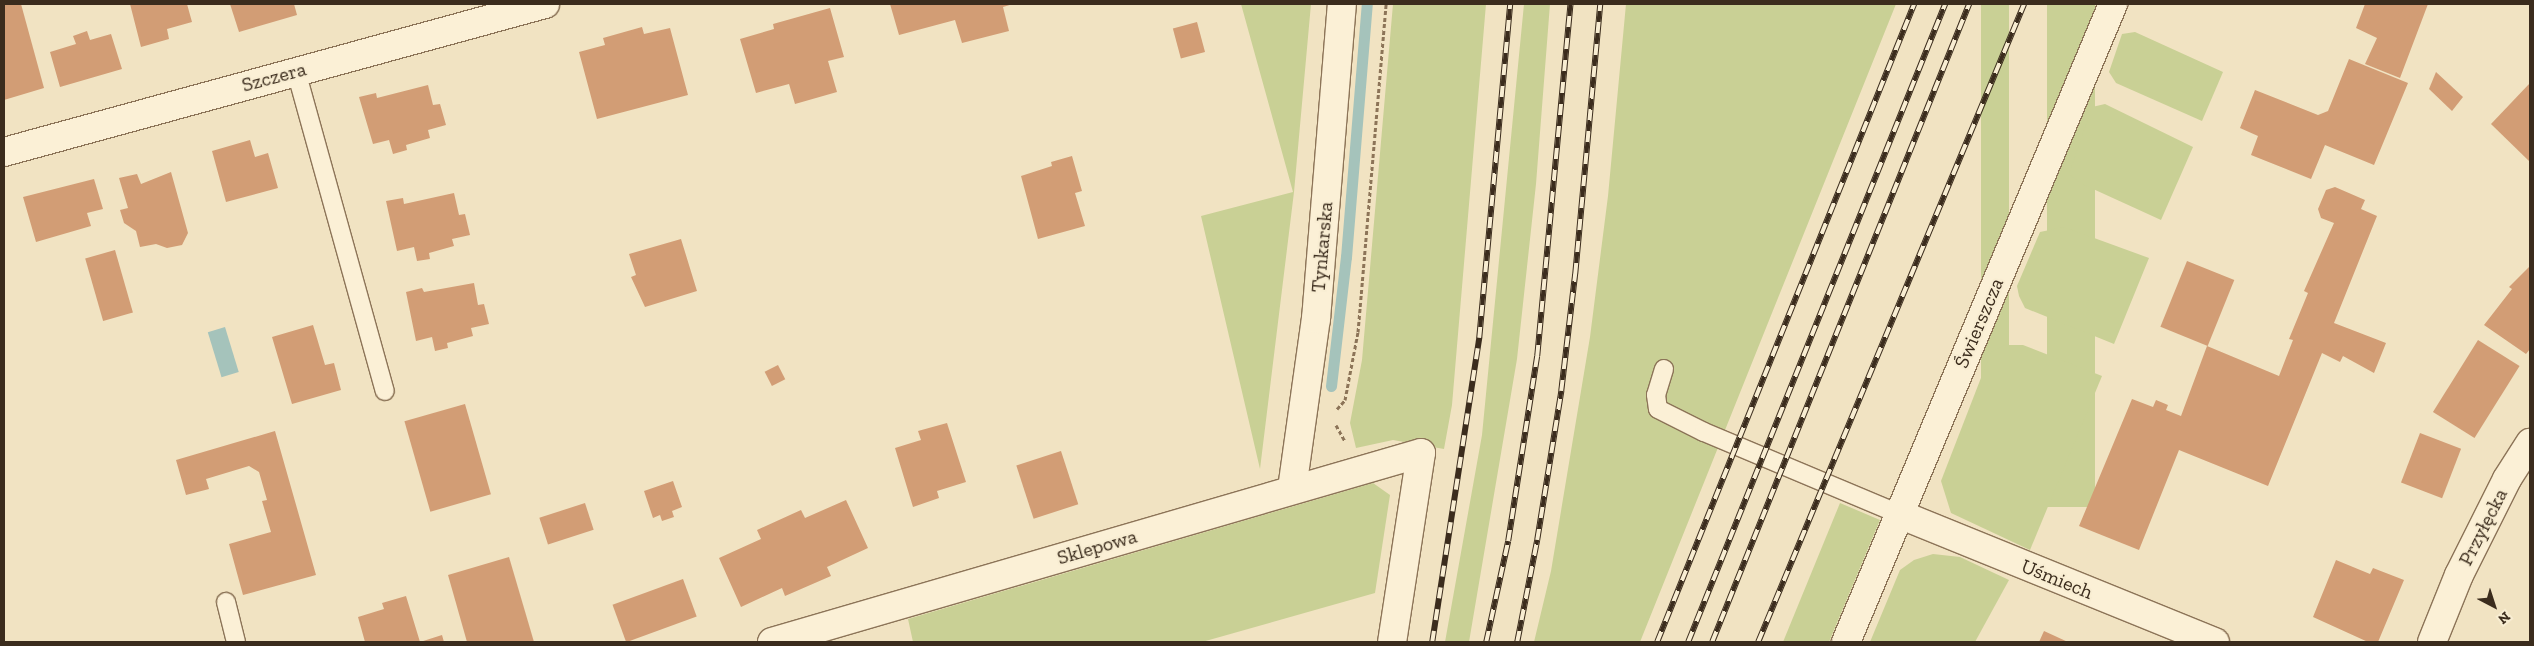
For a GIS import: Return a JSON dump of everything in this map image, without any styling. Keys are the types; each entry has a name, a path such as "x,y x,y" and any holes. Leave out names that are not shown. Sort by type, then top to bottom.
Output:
{"street":[{"name":"Szczera","path":"4,152 545,4"},
{"name":"Tynkarska","path":"1292,489 1316,319 1342,4"},
{"name":"Świerszcza","path":"1846,642 2113,4"},
{"name":"Przyłęcka","path":"2432,642 2459,575 2507,479 2530,443"},
{"name":"Sklepowa","path":"772,642 1421,452 1392,642"},
{"name":"Uśmiech","path":"1899,514 2215,642"}],"lane":[{"path":"296,71 385,391"},
{"path":"1664,369 1656,395 1658,409 1704,432 1899,514"},
{"path":"226,602 236,642"}],"path":[{"path":"1300,435 1345,400 1355,357 1386,4"}],"green space":[{"path":"1241,4 1311,4 1294,192 1260,469 1201,216 1293,192"},
{"path":"1393,4 1486,4 1452,405 1444,449 1393,440 1356,448 1350,423 1362,360"},
{"path":"1524,4 1550,4 1536,184 1517,359 1469,642 1445,642 1482,435"},
{"path":"1626,4 1896,4 1640,642 1534,642 1551,571 1590,337 1608,196"},
{"path":"1981,4 2009,4 2009,484 1981,484"},
{"path":"2047,4 2095,4 2095,507 2047,507"},
{"path":"2135,32 2223,72 2202,121 2116,83 2109,72 2122,34"},
{"path":"2105,104 2193,147 2161,220 2080,183 2069,174 2092,107"},
{"path":"2064,227 2149,258 2114,344 2025,308 2019,296 2017,286 2040,232"},
{"path":"2005,345 2023,345 2102,376 2030,550 1951,513 1941,481 1991,352"},
{"path":"1373,483 1390,495 1375,593 1202,642 913,642 908,619"},
{"path":"1840,503 1880,520 1829,642 1783,642"},
{"path":"1933,554 1960,557 2009,580 1975,642 1870,642 1900,570 1914,560"}],"water":[{"path":"225,327 239,372 222,377 208,332"}],"building":[{"path":"4,4 21,4 44,88 4,100"},
{"path":"130,4 187,4 192,22 167,29 169,39 141,47"},
{"path":"230,4 294,4 297,15 239,32"},
{"path":"890,4 1013,4 1003,7 1009,31 962,43 955,20 899,35"},
{"path":"2365,4 2428,4 2400,78 2365,64 2377,38 2356,28"},
{"path":"830,8 844,57 828,61 837,92 795,104 789,84 756,93 740,39 774,29 773,24"},
{"path":"1197,22 1205,52 1181,58 1173,28"},
{"path":"642,27 644,34 670,28 688,95 597,119 579,52 605,45 603,38"},
{"path":"87,31 90,40 111,34 122,69 60,87 50,52 76,44 73,36"},
{"path":"2349,59 2408,83 2374,165 2325,145 2311,179 2251,155 2258,136 2240,128 2255,90 2318,115 2328,111"},
{"path":"2436,72 2463,97 2452,111 2429,89"},
{"path":"2530,83 2530,162 2491,124"},
{"path":"428,85 433,105 440,104 446,125 428,130 430,138 406,145 407,150 393,154 389,140 373,144 359,97 376,93 377,98"},
{"path":"250,140 255,157 268,153 278,188 226,202 212,151"},
{"path":"1072,156 1082,191 1075,193 1085,226 1038,239 1021,176 1052,166 1051,162"},
{"path":"171,172 188,233 182,245 167,248 156,244 140,247 136,231 124,223 120,210 128,208 119,178 137,174 141,184"},
{"path":"94,179 103,209 87,213 91,226 36,242 23,197"},
{"path":"2335,187 2365,200 2361,209 2377,216 2334,323 2386,343 2374,373 2343,356 2340,362 2322,353 2268,486 2179,450 2139,550 2079,526 2132,399 2153,407 2156,400 2168,405 2166,410 2181,416 2207,346 2279,376 2293,340 2289,339 2308,293 2304,291 2334,223 2321,218 2318,209 2326,190"},
{"path":"454,193 459,215 465,214 470,235 452,239 454,246 429,253 430,259 417,261 414,247 397,251 386,201 403,198 404,204"},
{"path":"681,239 697,291 645,307 631,277 636,275 629,254"},
{"path":"115,250 133,312 103,321 85,259"},
{"path":"2187,261 2234,280 2208,346 2160,327"},
{"path":"2530,266 2530,349 2526,354 2484,325 2512,289 2509,287"},
{"path":"474,283 478,305 484,304 489,324 471,328 473,336 447,343 448,348 435,351 432,337 416,341 406,292 422,288 424,292"},
{"path":"313,325 325,365 334,363 341,390 292,404 272,337"},
{"path":"2478,340 2520,366 2475,438 2433,412"},
{"path":"778,365 785,379 772,386 765,372"},
{"path":"465,404 491,494 430,512 404,421"},
{"path":"947,423 966,482 937,491 939,498 913,507 895,448 921,440 918,431"},
{"path":"275,431 316,575 243,595 229,544 271,532 262,501 267,500 259,472 249,466 206,479 209,489 186,495 176,460"},
{"path":"2420,433 2461,449 2442,498 2401,482"},
{"path":"1061,451 1078,504 1034,519 1016,466"},
{"path":"673,481 682,507 672,511 674,517 662,521 660,515 653,518 644,491"},
{"path":"846,500 868,548 827,567 831,576 785,596 782,588 741,607 719,558 761,539 757,530 801,510 805,518"},
{"path":"585,503 594,530 548,544 539,518"},
{"path":"509,557 534,642 467,642 448,575"},
{"path":"2336,560 2370,574 2373,568 2404,580 2378,642 2368,642 2313,617"},
{"path":"683,579 697,617 626,642 613,605"},
{"path":"406,596 420,642 365,642 358,617 384,609 382,603"},
{"path":"2044,631 2068,642 2039,642"},
{"path":"442,635 444,642 420,642"}],"waterway":[{"path":"1331,386 1346,257 1367,4"}],"railway":[{"path":"1432,642 1479,338 1510,4"},
{"path":"1486,642 1508,541 1537,356 1570,4"},
{"path":"1517,642 1537,540 1561,391 1575,274 1600,4"},
{"path":"1657,642 1914,4"},
{"path":"1688,642 1945,4"},
{"path":"1712,642 1969,4"},
{"path":"1758,642 2024,4"}]}
